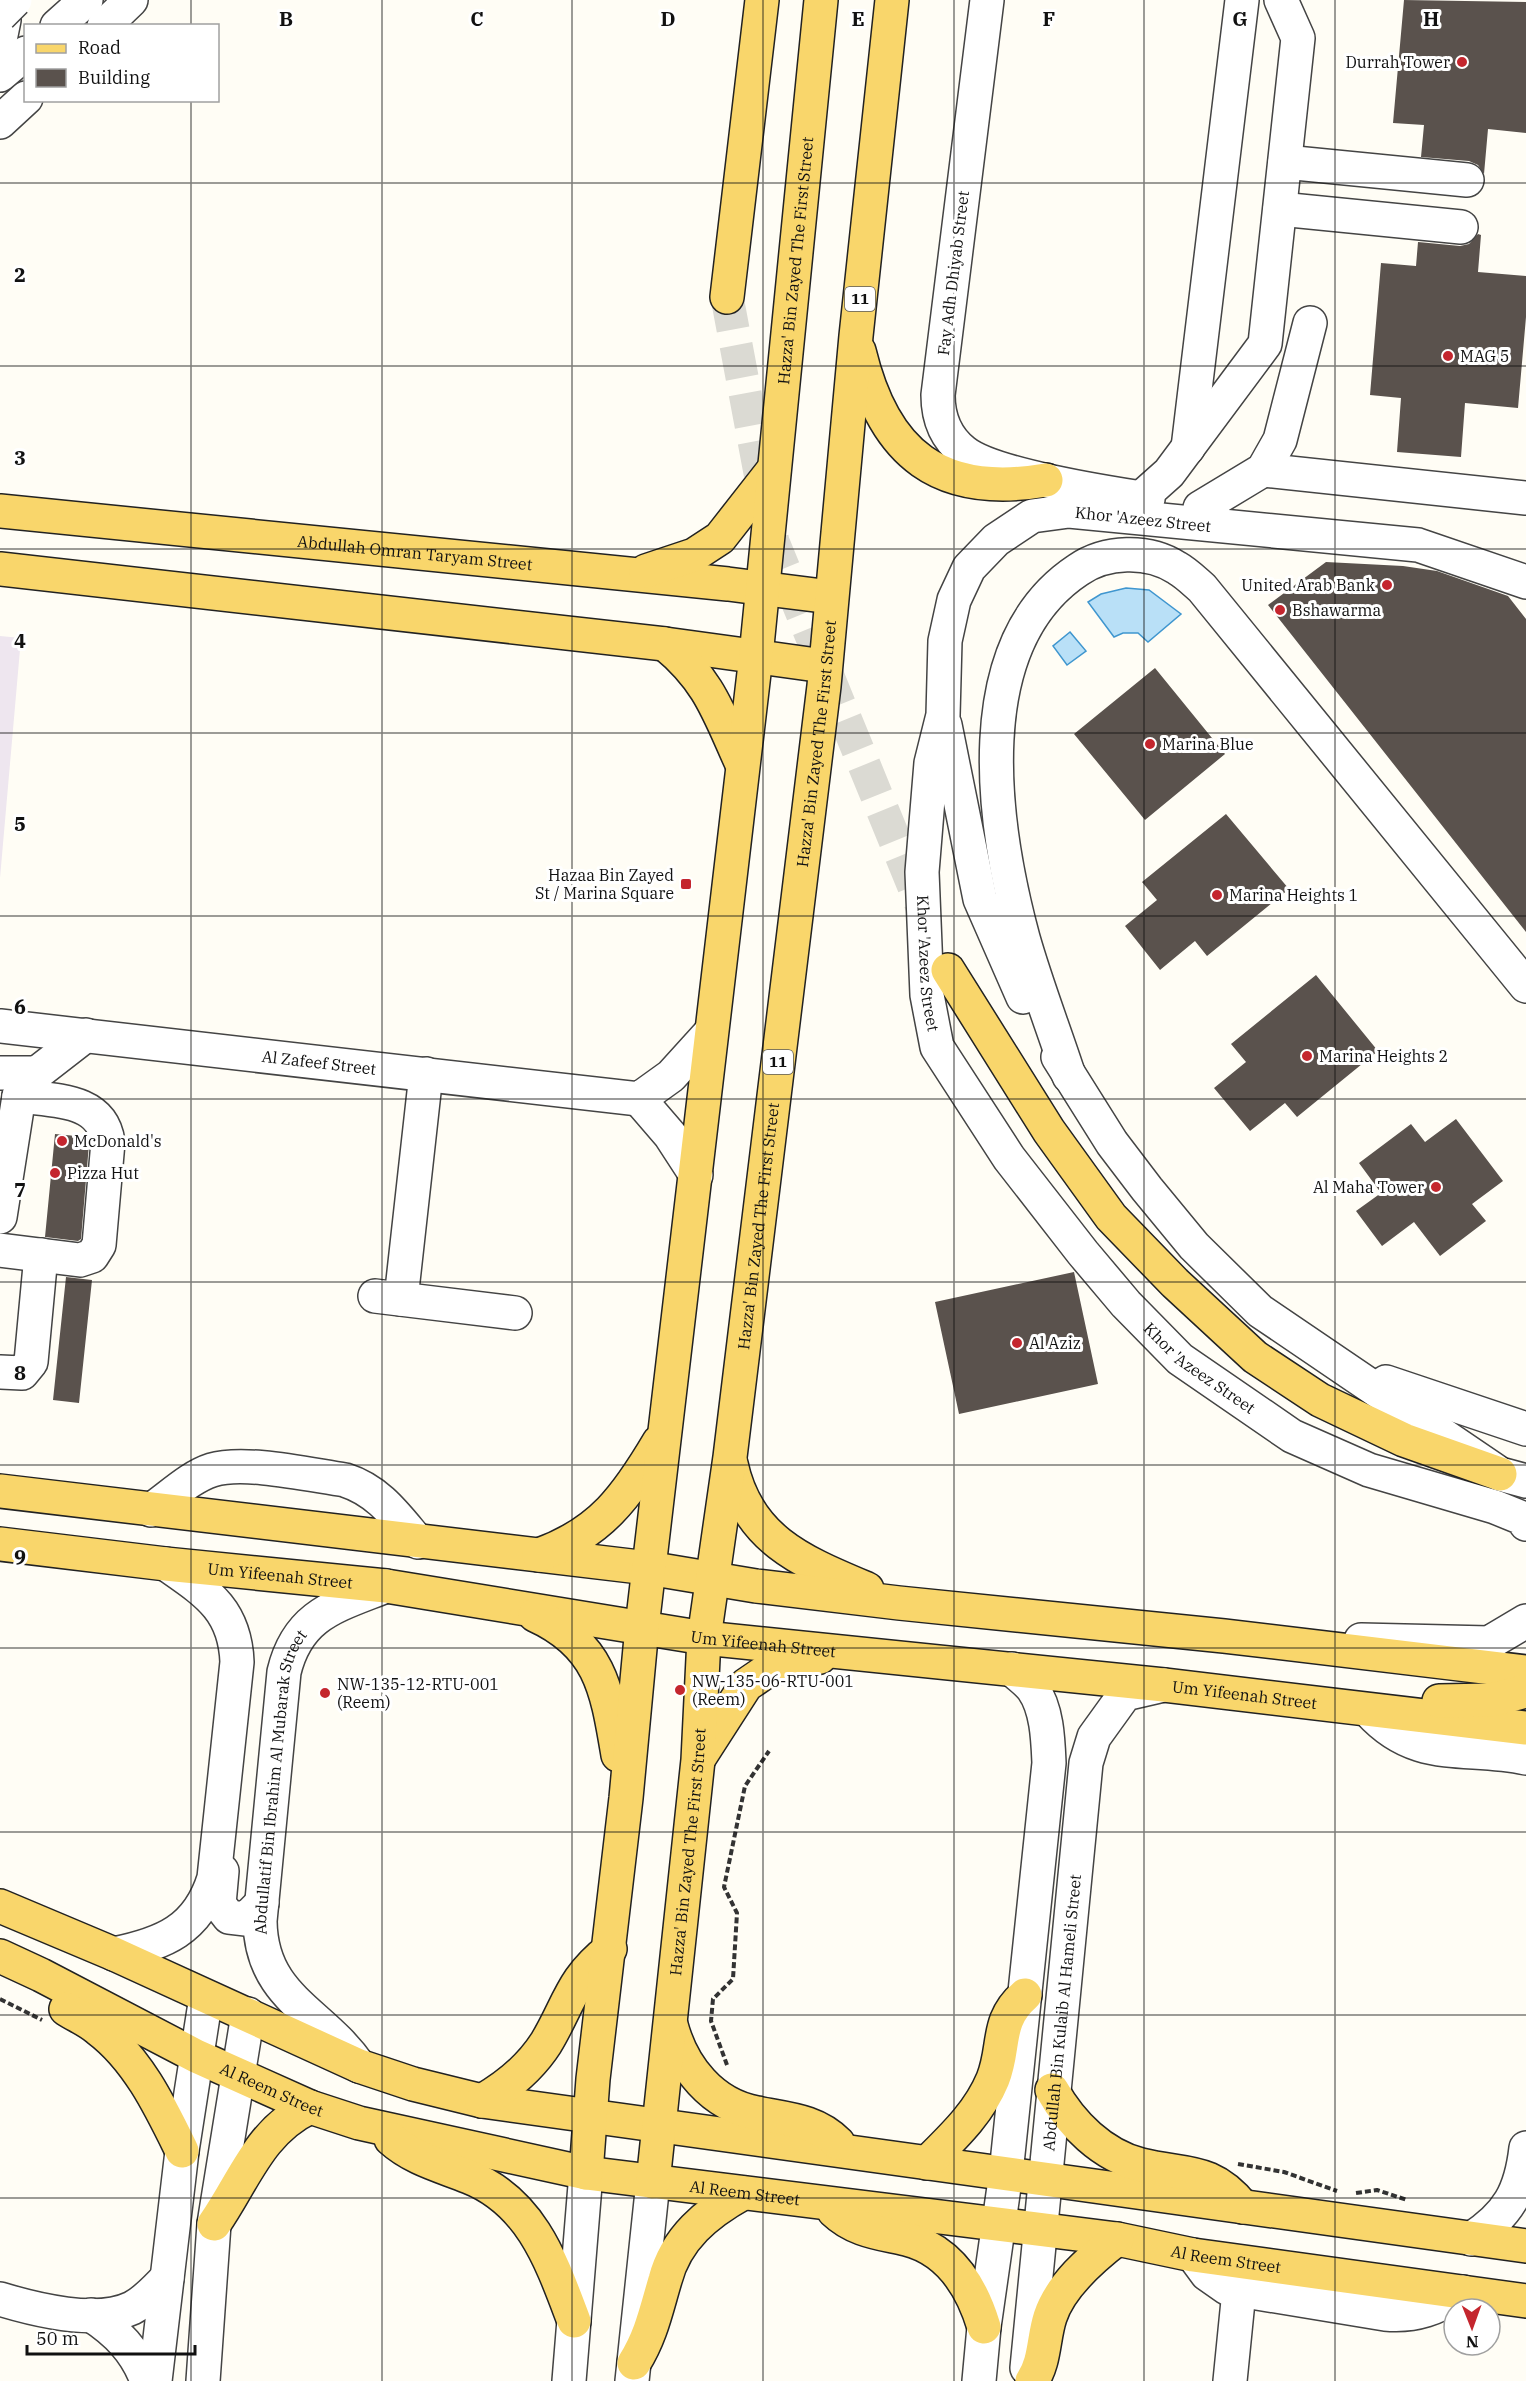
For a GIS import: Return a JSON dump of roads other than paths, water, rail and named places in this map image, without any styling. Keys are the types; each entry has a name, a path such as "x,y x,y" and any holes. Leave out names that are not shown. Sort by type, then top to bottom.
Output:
{"main road":[{"path":"727,297 762,0"},
{"name":"Hazza' Bin Zayed The First Street","path":"586,2173 590,2116 626,1798 648,1568 756,656 821,0"},
{"name":"Hazza' Bin Zayed The First Street","path":"653,2182 698,1760 704,1638 730,1457 824,686 824,666 856,336 892,0"},
{"path":"856,336 873,394 887,421 915,458 943,475 980,484 1024,484 1046,480"},
{"path":"632,575 705,549 728,529 774,469"},
{"name":"Abdullah Omran Taryam Street","path":"0,511 763,588 831,597"},
{"path":"0,569 665,644 824,666"},
{"path":"665,644 684,660 706,686 742,765"},
{"path":"948,969 1049,1131 1111,1217 1175,1283 1255,1357 1320,1400 1404,1440 1513,1478"},
{"path":"536,1556 572,1541 604,1518 637,1480 665,1432"},
{"path":"730,1457 736,1484 748,1509 771,1538 798,1559 899,1603"},
{"path":"0,1491 648,1568 713,1580 899,1603 1224,1636 1526,1672"},
{"name":"Um Yifeenah Street","path":"0,1544 166,1564 386,1586 704,1638 848,1650 1526,1728"},
{"path":"512,1605 558,1626 578,1642 594,1662 609,1704 626,1798"},
{"path":"698,1760 737,1697 758,1675 778,1666 848,1650"},
{"path":"1369,1711 1412,1702 1492,1700 1526,1691"},
{"path":"0,1906 114,1954 359,2066 413,2084 482,2101 1526,2246"},
{"path":"482,2101 501,2090 533,2060 546,2042 580,1977 609,1949"},
{"name":"Al Reem Street","path":"0,1956 41,1974 196,2056 239,2073 310,2107 379,2127 586,2173 1000,2224 1117,2240 1193,2255 1526,2301"},
{"path":"41,1974 57,2000 98,2028 116,2044 135,2067 182,2151"},
{"path":"927,2163 969,2121 987,2093 994,2076 1004,2024 1013,2005 1025,1995"},
{"path":"670,2021 676,2046 689,2069 711,2092 753,2113 803,2122 819,2128 844,2150"},
{"path":"1052,2090 1074,2122 1090,2138 1118,2156 1144,2166 1207,2177 1227,2189 1243,2207"},
{"path":"214,2224 264,2143 292,2115 310,2107"},
{"path":"379,2127 397,2144 417,2157 471,2178 497,2192 518,2211 537,2234 551,2259 574,2321"},
{"path":"633,2372 649,2336 665,2278 686,2237 702,2219 743,2193"},
{"path":"826,2204 854,2225 869,2232 908,2240 939,2254 963,2277 978,2306 984,2327"},
{"path":"1032,2381 1040,2362 1054,2307 1085,2266 1117,2240"}],"street":[{"path":"0,15 15,0"},
{"path":"59,24 86,0"},
{"path":"106,24 131,0"},
{"name":"Fay Adh Dhiyab Street","path":"987,0 938,409 948,434 966,454 978,460 1046,480"},
{"path":"1187,448 1242,0"},
{"path":"1142,498 1169,473 1265,344 1298,38 1281,0"},
{"path":"0,5 4,20 0,40"},
{"path":"0,75 24,55"},
{"path":"0,122 24,100"},
{"path":"1285,162 1467,180"},
{"path":"1280,209 1461,227"},
{"path":"1200,508 1263,470 1280,440 1310,323"},
{"path":"1263,470 1526,498"},
{"name":"Khor 'Azeez Street","path":"1046,480 1200,508 1371,528 1526,582"},
{"name":"Khor 'Azeez Street","path":"1418,545 1069,511 1032,516 996,540 969,568 954,600 945,641 943,715 931,763 922,872 927,995 937,1047 1009,1158 1126,1304 1180,1359 1292,1436 1369,1470 1495,1507 1522,1518 1526,1524"},
{"path":"1070,1076 1018,919 1003,842 997,781 998,735 1002,693 1014,648 1032,614 1058,583 1086,564 1115,555 1149,556 1176,567 1202,588 1526,986"},
{"path":"943,715 980,899 1023,999 1112,1143 1194,1246 1260,1311 1339,1366 1513,1478"},
{"name":"Al Zafeef Street","path":"0,1026 639,1099"},
{"path":"696,1175 670,1136 639,1099 671,1076 710,1034"},
{"path":"7,1147 86,1035"},
{"path":"426,1074 388,1298 515,1313"},
{"path":"0,1250 80,1260 86,1259 96,1251 99,1245 106,1133 99,1117 85,1106 7,1147"},
{"path":"0,1372 22,1373 31,1362 41,1255"},
{"path":"1339,1366 1526,1429"},
{"path":"151,1510 201,1474 225,1467 243,1467 345,1480 358,1484 381,1499 418,1542"},
{"path":"114,1954 160,1942 180,1930 202,1907 213,1878 237,1662 232,1627 219,1606 201,1589 166,1564"},
{"name":"Abdullatif Bin Ibrahim Al Mubarak Street","path":"359,2066 336,2038 291,2000 278,1983 262,1949 261,1903 284,1672 289,1652 298,1634 313,1619 331,1608 386,1586"},
{"path":"1224,1636 1489,1643 1526,1621"},
{"path":"979,2381 984,2327 1006,2173 1047,1779 1048,1736 1044,1716 1033,1689 1012,1669"},
{"path":"233,1697 241,1686 253,1680 267,1682 278,1691 282,1704"},
{"name":"Abdullah Bin Kulaib Al Hameli Street","path":"1025,2381 1086,1763 1094,1737 1125,1694 1164,1685"},
{"path":"1369,1711 1392,1733 1424,1747 1526,1758"},
{"path":"1047,1779 1068,1778 1077,1781 1084,1789"},
{"path":"220,1816 226,1840 219,1896 223,1912 237,1920 246,1919 261,1903"},
{"path":"155,2381 182,2151 206,1997"},
{"path":"203,2381 214,2224 248,2014"},
{"path":"1471,2239 1494,2224 1504,2213 1524,2168 1526,2148"},
{"name":"Hazza' Bin Zayed The First Street","path":"569,2381 586,2173"},
{"name":"Hazza' Bin Zayed The First Street","path":"633,2372 653,2182"},
{"path":"1193,2255 1199,2265 1216,2282 1239,2291 1396,2315 1431,2310 1462,2292"},
{"path":"0,2299 53,2311 91,2315 120,2313 146,2300 167,2278"},
{"path":"1230,2381 1239,2291"},
{"path":"91,2315 124,2341 136,2358 147,2381"}],"water":[{"path":"1126,588 1149,590 1181,614 1148,642 1138,633 1123,633 1114,637 1088,602 1101,594"},
{"path":"1070,632 1086,651 1067,665 1053,646"}],"tunnel":[{"path":"727,297 773,542 923,909"}],"place":[{"name":"Durrah Tower","path":"1462,62"},
{"name":"MAG 5","path":"1448,356"},
{"name":"United Arab Bank","path":"1387,585"},
{"name":"Bshawarma","path":"1280,610"},
{"name":"Marina Blue","path":"1150,744"},
{"name":"Hazaa Bin Zayed St / Marina Square","path":"686,884"},
{"name":"Marina Heights 1","path":"1217,895"},
{"name":"Marina Heights 2","path":"1307,1056"},
{"name":"McDonald's","path":"62,1141"},
{"name":"Pizza Hut","path":"55,1173"},
{"name":"Al Maha Tower","path":"1436,1187"},
{"name":"Al Aziz","path":"1017,1343"},
{"name":"NW-135-06-RTU-001 (Reem)","path":"680,1690"},
{"name":"NW-135-12-RTU-001 (Reem)","path":"325,1693"}]}
